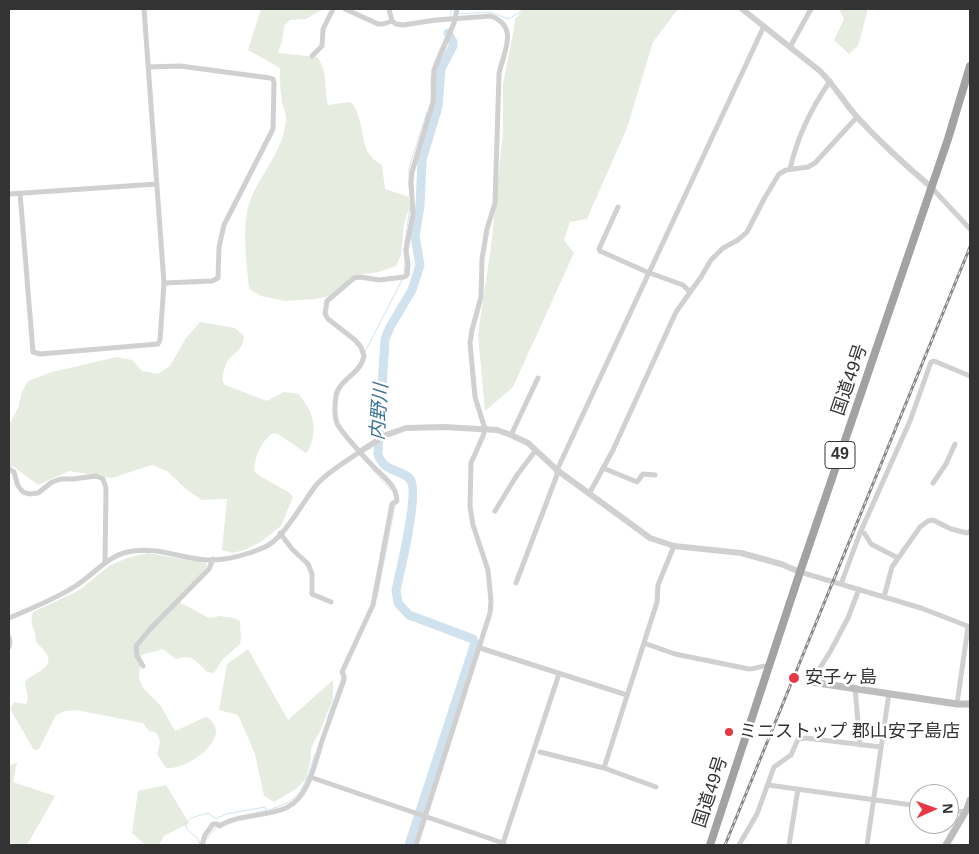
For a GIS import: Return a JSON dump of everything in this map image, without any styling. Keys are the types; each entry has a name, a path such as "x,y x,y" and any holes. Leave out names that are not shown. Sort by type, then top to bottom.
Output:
{"highway":[{"name":"国道49号","path":"710,845 768,666 948,139 970,66"}],"main road":[{"path":"811,682 957,704 970,704"},
{"path":"946,845 967,810 970,800"}],"street":[{"path":"20,193 33,350 35,353 157,345 160,340 164,283 144,9"},
{"path":"312,56 322,46 323,29 333,9"},
{"path":"345,9 378,24 392,21"},
{"path":"389,9 392,21 396,24 403,25 456,18 491,16 498,19 507,31 506,55 499,74 495,203 487,229 482,259 482,292 470,343 475,397 485,429 471,463 469,477 470,518 488,570 491,601 490,613 416,845"},
{"path":"202,845 205,835 213,824 220,826 234,820 276,811 290,805 300,795 310,777 344,678 342,672 372,605 392,504 397,501 396,492 392,484 373,466 338,425 336,398 339,386 356,373 364,356 361,347 355,340 328,319 325,310 327,301 354,278 380,280 407,275 406,253 413,214 411,182 414,163 433,102 434,70 456,18 457,9"},
{"path":"742,9 830,81 857,116 931,187 970,229"},
{"path":"790,47 811,9"},
{"path":"516,583 558,470 764,26"},
{"path":"148,68 188,67 270,78 273,79 274,83 273,129 226,221 220,242 219,275 217,279 212,281 164,283"},
{"path":"790,169 802,132 819,97 830,81"},
{"path":"589,494 604,468 673,317 701,278 715,254 747,232 776,177 783,171 808,167 820,160 857,116"},
{"path":"9,194 157,184"},
{"path":"618,207 599,249 600,251 683,285 690,292"},
{"path":"841,584 860,531 910,421 931,362 934,361 970,376"},
{"path":"511,435 538,378"},
{"path":"9,618 47,602 71,589 106,562 127,552 150,550 213,560 242,555 264,548 280,533 324,477 386,435 406,428 419,427 485,429 511,435 528,443 558,470 650,538 674,546 741,553 921,608 969,627 957,704"},
{"path":"933,483 946,464 955,444"},
{"path":"496,511 517,475 536,450"},
{"path":"604,468 637,482 643,474 655,475"},
{"path":"9,469 14,472 21,490 29,494 38,493 52,482 61,479 96,476 103,479 106,485 106,562"},
{"path":"884,597 892,567 906,549 914,534 930,520 935,520 952,529 967,533 970,531"},
{"path":"860,531 865,534 871,544 898,558"},
{"path":"280,533 292,549 308,564 312,574 312,594 332,602"},
{"path":"604,768 657,602 658,586 674,546"},
{"path":"143,666 137,656 136,646 209,569 213,560"},
{"path":"811,682 848,618 859,589"},
{"path":"9,637 9,647"},
{"path":"644,643 675,654 749,669 768,666"},
{"path":"480,648 627,695"},
{"path":"310,777 504,844 559,674"},
{"path":"855,688 860,745"},
{"path":"867,845 889,693"},
{"path":"739,845 754,820 774,767 791,755 798,739 806,738 881,748"},
{"path":"540,752 604,768 656,787"},
{"path":"768,785 909,805"},
{"path":"789,845 798,789"}],"shaded area":[{"path":"261,9 323,9 306,19 290,20 284,26 278,53 317,57 323,68 328,105 350,102 353,104 359,116 367,150 382,165 385,189 409,197 410,205 404,224 401,255 396,266 379,272 357,275 349,279 329,296 316,299 284,301 261,296 249,289 245,245 247,211 255,191 276,153 284,133 286,119 281,98 280,68 248,50"},
{"path":"524,9 678,9 653,42 627,128 587,219 570,222 564,240 574,253 513,387 485,411 478,334 491,247 503,132 503,84 515,19"},
{"path":"839,9 868,9 858,46 849,54 834,40 844,19"},
{"path":"200,322 235,328 244,336 242,346 226,364 222,380 225,385 267,401 284,392 299,394 312,416 313,439 306,453 278,434 273,433 265,440 257,454 254,471 290,493 293,497 281,526 262,541 245,550 232,553 222,550 227,499 202,500 186,489 167,471 152,465 112,478 69,471 38,485 14,467 9,466 9,425 18,408 22,392 28,381 52,372 117,357 132,360 142,371 158,374 170,366 186,338"},
{"path":"147,553 206,563 207,566 181,599 181,603 209,618 220,616 240,621 240,644 222,660 214,673 207,672 191,658 176,659 163,649 141,655 139,678 143,688 161,706 175,731 206,717 214,724 216,733 213,741 206,750 186,764 166,768 157,754 160,745 159,737 155,732 149,731 143,723 76,710 65,711 56,715 39,749 34,750 10,709 14,702 26,704 28,699 25,682 41,671 48,663 45,652 36,642 32,624 33,612 78,591 109,566 127,558"},
{"path":"248,649 288,720 333,680 333,699 311,748 306,779 296,789 274,802 264,796 255,754 238,715 219,710 227,664"},
{"path":"17,763 13,782 55,796 27,845 9,843 9,765"},
{"path":"166,785 189,823 164,836 159,845 145,845 132,833 138,791"}],"waterway":[{"path":"451,9 451,18"},
{"path":"457,14 490,12 508,19 519,13 522,9"},
{"name":"内野川","path":"409,845 475,643 473,639 409,615 398,603 396,590 411,515 412,486 410,479 384,464 378,454 385,339 412,290 420,265 415,236 420,206 422,160 438,107 441,69 453,46 448,33"},
{"path":"431,89 433,69 445,38"},
{"path":"409,188 409,168 427,112"},
{"path":"404,274 404,249 410,207"},
{"path":"365,352 403,278"},
{"path":"334,393 339,384"},
{"path":"372,469 391,490"},
{"path":"377,597 395,505"},
{"path":"327,719 342,678"},
{"path":"256,813 291,801 302,788 315,754"},
{"path":"200,845 198,839 186,828 186,823 191,818 208,813 216,819 226,814 265,807 266,810"},
{"path":"206,840 216,827"}],"railway":[{"path":"725,845 970,247"}],"place":[{"name":"安子ヶ島","path":"794,678"},
{"name":"ミニストップ 郡山安子島店","path":"729,732"}]}
